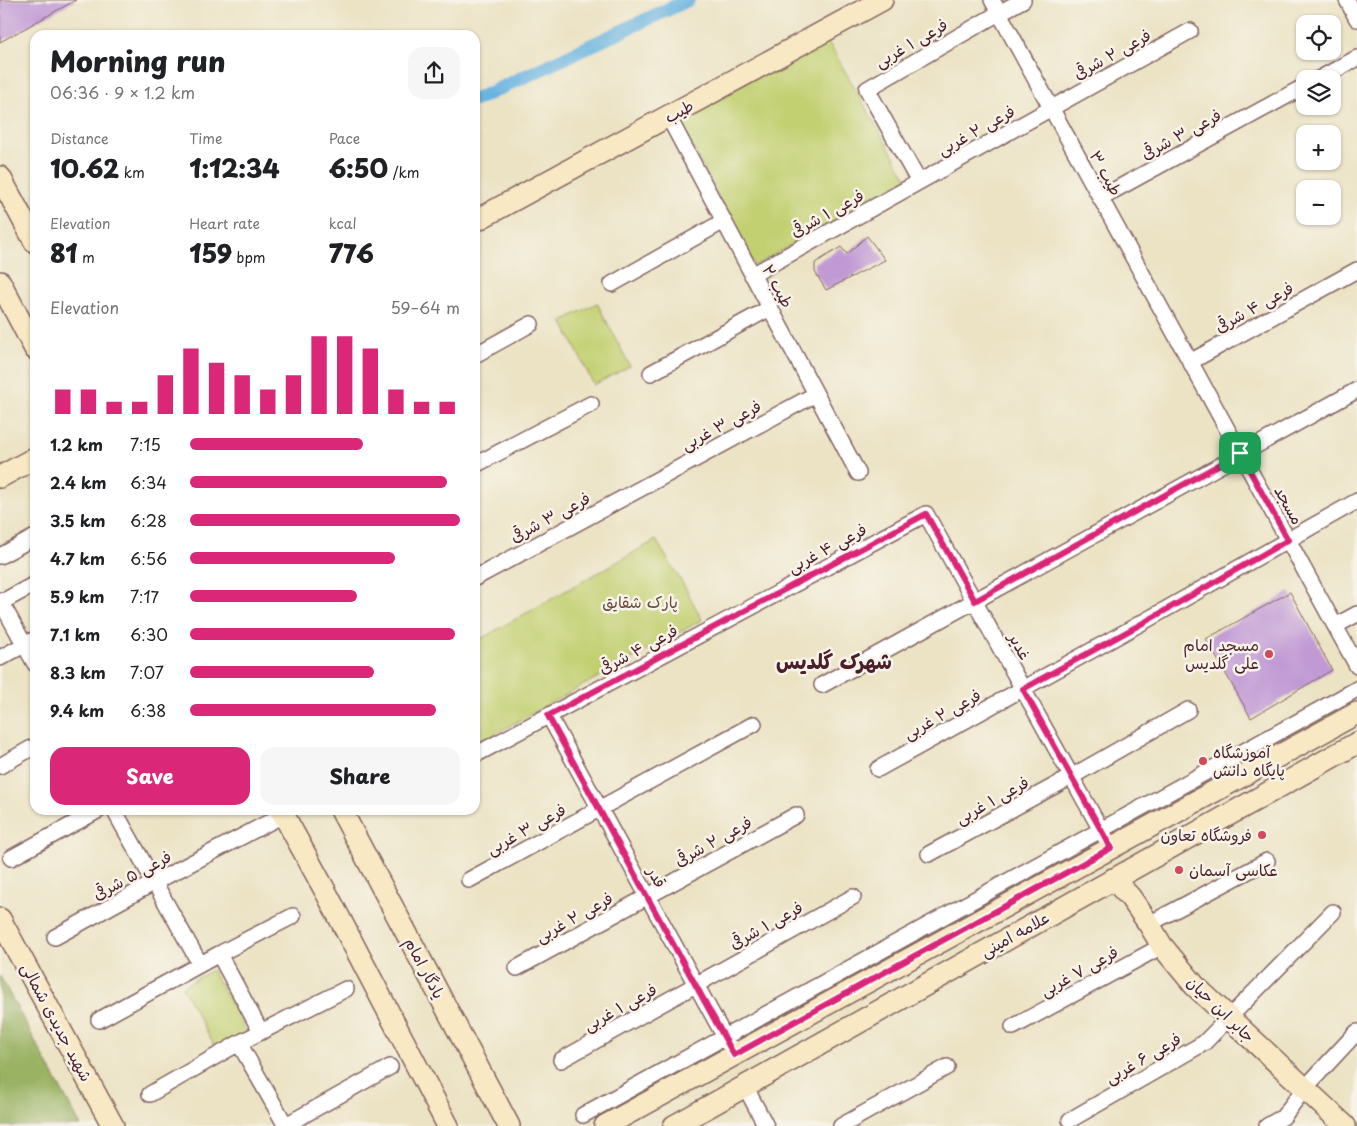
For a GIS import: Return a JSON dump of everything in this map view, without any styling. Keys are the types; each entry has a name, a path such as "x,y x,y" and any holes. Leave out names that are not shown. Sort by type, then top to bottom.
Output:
{"main road":[{"name":"طیب","path":"480,218 882,0"},
{"path":"0,177 30,233"},
{"path":"0,282 30,339"},
{"path":"0,477 30,461"},
{"name":"علامه امینی","path":"605,1126 730,1046 836,999 1106,839 1357,713"},
{"name":"علامه امینی","path":"674,1126 1357,744"},
{"path":"284,815 448,1126"},
{"name":"یادگار امام","path":"343,815 509,1126"},
{"name":"جابر ابن حیان","path":"1113,879 1130,897 1162,946 1195,986 1345,1126"},
{"name":"شهید جدیدی شمالی","path":"0,919 113,1126"},
{"path":"836,999 850,1027"}],"street":[{"path":"995,6 1023,0"},
{"path":"1347,0 1357,19"},
{"name":"فرعی ۱ غربی","path":"918,182 867,89 995,6"},
{"name":"طیب ۳","path":"995,6 1190,362"},
{"name":"فرعی ۲ شرقی","path":"1051,108 1190,30"},
{"path":"1335,70 1357,58"},
{"name":"فرعی ۳ شرقی","path":"1100,198 1296,91"},
{"name":"فرعی ۲ غربی","path":"918,182 1051,108"},
{"name":"طیب ۲","path":"668,116 858,473"},
{"name":"فرعی ۱ شرقی","path":"752,275 918,182"},
{"path":"612,284 724,221"},
{"name":"فرعی ۴ شرقی","path":"1190,362 1357,270"},
{"path":"651,373 770,308"},
{"path":"480,352 531,324"},
{"name":"مسجد","path":"1190,362 1357,666"},
{"path":"822,684 1357,390"},
{"name":"فرعی ۳ غربی","path":"642,487 816,394"},
{"path":"480,462 591,404"},
{"name":"فرعی ۳ شرقی","path":"480,575 642,487"},
{"path":"1023,689 1357,501"},
{"name":"غدیر","path":"926,514 1106,839"},
{"name":"فرعی ۴ غربی","path":"743,612 926,514"},
{"path":"0,556 30,540"},
{"path":"0,658 30,642 0,602 30,587"},
{"name":"فرعی ۴ شرقی","path":"548,716 743,612"},
{"path":"1335,626 1357,614"},
{"name":"فرعی ۲ غربی","path":"878,769 1023,689"},
{"path":"583,1115 730,1046 1106,839 1357,689"},
{"path":"1072,776 1188,710"},
{"path":"480,752 548,716"},
{"name":"قدر","path":"548,716 730,1046"},
{"path":"600,809 754,724"},
{"path":"0,766 30,749"},
{"name":"فرعی ۱ غربی","path":"929,854 1072,776"},
{"name":"فرعی ۳ غربی","path":"469,880 600,809"},
{"path":"11,858 90,815"},
{"path":"117,815 200,964"},
{"name":"فرعی ۵ شرقی","path":"55,937 277,815"},
{"name":"فرعی ۲ شرقی","path":"648,896 796,815"},
{"path":"1149,924 1268,861"},
{"name":"فرعی ۲ غربی","path":"517,968 648,896"},
{"name":"فرعی ۱ شرقی","path":"696,985 853,897"},
{"path":"1229,1018 1333,912"},
{"path":"99,1020 200,964 293,916"},
{"name":"فرعی ۷ غربی","path":"1013,1027 1162,946"},
{"path":"219,954 261,1032"},
{"name":"فرعی ۱ غربی","path":"561,1060 696,985"},
{"path":"150,1094 239,1043 346,988"},
{"name":"فرعی ۶ غربی","path":"1070,1120 1204,1043 1229,1018"},
{"path":"1267,1126 1283,1117 1304,1089 1357,1032"},
{"path":"239,1043 285,1126 390,1067"},
{"path":"841,1126 947,1067"},
{"path":"745,1086 766,1126"}],"green space":[{"path":"826,38 907,179 755,266 678,119"},
{"path":"597,303 630,366 594,385 562,321"},
{"name":"پارک شقایق","path":"656,540 686,589 702,620 480,742 480,639"},
{"path":"212,970 247,1033 216,1049 182,987"},
{"path":"0,976 81,1126 0,1126"}],"building":[{"path":"0,0 76,0 0,42"},
{"path":"867,236 885,260 826,290 815,272 815,263 841,247 847,254"},
{"name":"مسجد امام علی گلدیس","path":"1290,592 1332,670 1251,718 1206,639"}],"waterway":[{"path":"480,98 688,0"}],"place":[{"name":"مسجد امام علی گلدیس","path":"1269,654"},
{"name":"آموزشگاه پایگاه دانش","path":"1203,761"},
{"name":"فروشگاه تعاون","path":"1262,835"},
{"name":"عکاسی آسمان","path":"1179,870"}],"district":[{"name":"شهرک گلدیس","path":"834,662"}],"route":[{"path":"1240,453 1288,540 1023,689 1111,848 734,1055 548,716 926,514 975,601 1240,453"}]}
